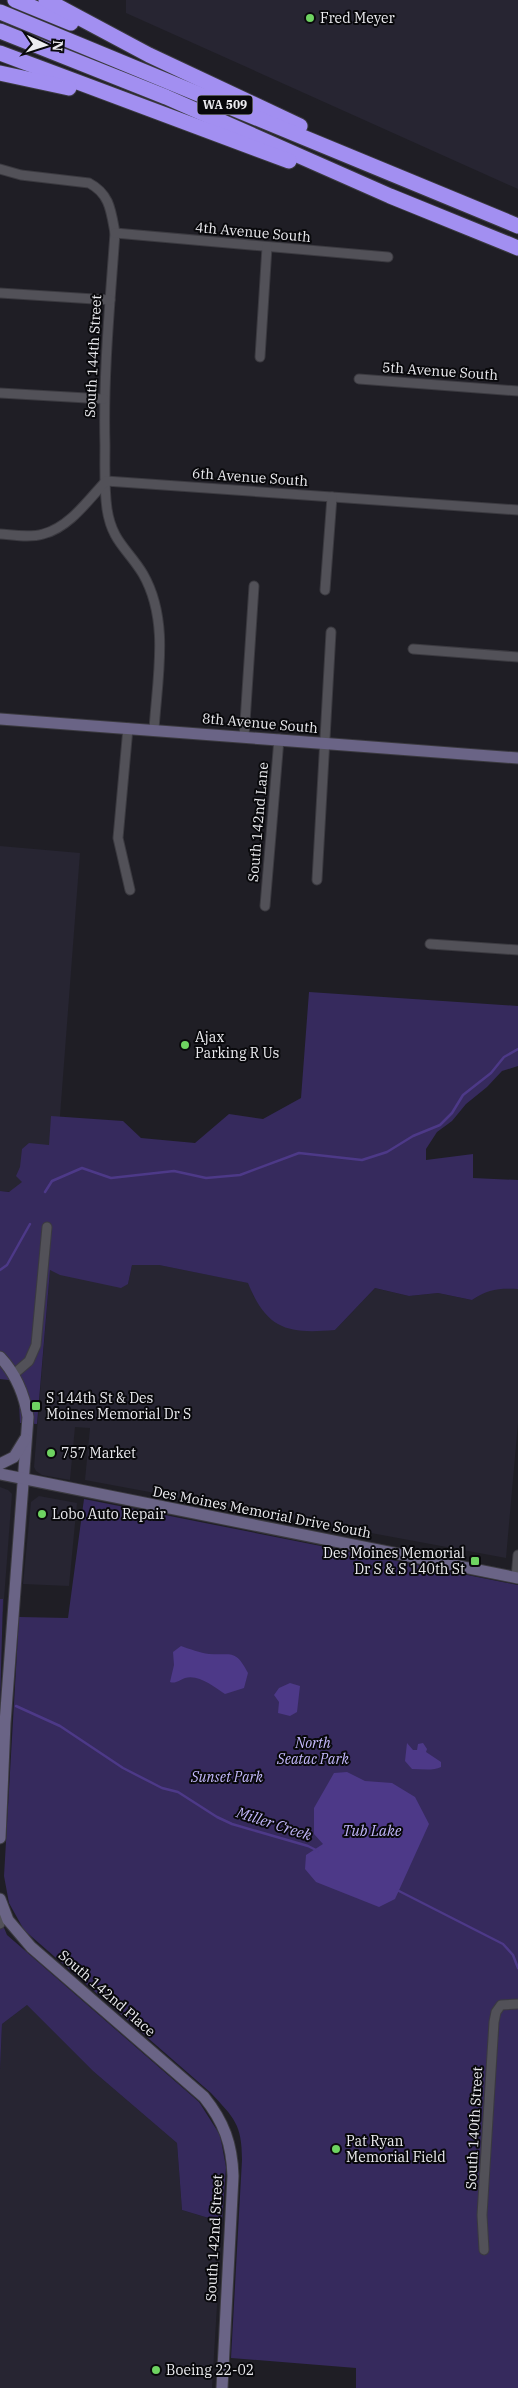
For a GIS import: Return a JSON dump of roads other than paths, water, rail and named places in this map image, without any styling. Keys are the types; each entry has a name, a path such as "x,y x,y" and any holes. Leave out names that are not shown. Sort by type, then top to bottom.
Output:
{"highway":[{"path":"15,0 149,55"},
{"path":"46,0 149,55 450,198"},
{"name":"WA 509","path":"0,12 518,226"},
{"name":"WA 509","path":"0,31 166,97 390,196 518,248"},
{"path":"0,53 287,161 390,196"},
{"path":"0,73 133,104"}],"street":[{"name":"South 144th Street","path":"0,169 22,175 89,182 107,197 115,233 104,398 106,481 111,526 118,542 143,574 155,605 159,624 154,730"},
{"name":"4th Avenue South","path":"115,233 388,257"},
{"path":"260,357 267,246"},
{"path":"0,293 110,300"},
{"name":"5th Avenue South","path":"359,379 518,390"},
{"path":"0,392 104,398"},
{"path":"0,534 32,536 56,529 80,509 106,481"},
{"name":"6th Avenue South","path":"106,481 518,510"},
{"path":"325,590 332,497"},
{"path":"244,737 254,586"},
{"path":"317,880 332,632"},
{"path":"413,650 518,657"},
{"name":"8th Avenue South","path":"0,719 518,758"},
{"path":"128,728 118,838 130,890"},
{"name":"South 142nd Lane","path":"265,906 279,740"},
{"path":"430,944 518,950"},
{"path":"14,1374 29,1361 36,1345 47,1227"},
{"path":"0,1357 14,1374 26,1402 28,1416 2,1721 0,1838"},
{"path":"0,1464 14,1457 27,1436"},
{"name":"Des Moines Memorial Drive South","path":"0,1474 517,1578"},
{"path":"517,1578 518,1555"},
{"path":"0,1902 0,1924"},
{"name":"South 142nd Place","path":"0,1902 8,1920 30,1947 204,2097"},
{"name":"South 140th Street","path":"484,2250 482,2215 494,2022 498,2008 506,2004 518,2004"},
{"name":"South 142nd Street","path":"204,2097 221,2120 228,2134 232,2162 222,2388"}],"water":[{"path":"181,1646 195,1651 228,1654 236,1657 248,1673 244,1688 225,1694 201,1679 190,1677 170,1682 174,1665 173,1652"},
{"path":"290,1683 300,1686 297,1712 290,1716 278,1713 279,1702 274,1695 279,1688"},
{"path":"407,1743 413,1750 417,1750 418,1744 423,1743 427,1749 426,1752 441,1762 441,1767 412,1769 405,1761"},
{"name":"Tub Lake","path":"347,1772 365,1781 392,1783 415,1797 429,1824 395,1899 379,1907 316,1882 305,1869 306,1855 323,1844 314,1834 314,1808 334,1773"}],"waterway":[{"path":"45,1192 52,1181 82,1168 111,1178 174,1171 206,1178 240,1175 299,1153 362,1160 387,1152 413,1136 440,1125 452,1113 463,1095 491,1073 504,1057 518,1049"},
{"path":"0,1270 7,1265 30,1224"},
{"name":"Miller Creek","path":"16,1706 60,1726 123,1768 162,1788 178,1792 217,1817 232,1824 308,1846 318,1851"},
{"name":"Miller Creek","path":"397,1890 503,1944 513,1955 518,1968"}],"place":[{"name":"Fred Meyer","path":"310,18"},
{"name":"Ajax Parking R Us","path":"185,1045"},
{"name":"S 144th St & Des Moines Memorial Dr S","path":"36,1406"},
{"name":"757 Market","path":"51,1453"},
{"name":"Lobo Auto Repair","path":"42,1514"},
{"name":"Des Moines Memorial Dr S & S 140th St","path":"475,1561"},
{"name":"Pat Ryan Memorial Field","path":"336,2149"},
{"name":"Boeing 22-02","path":"156,2370"}],"park label":[{"name":"North Seatac Park","path":"313,1752"},
{"name":"Sunset Park","path":"227,1777"}]}
